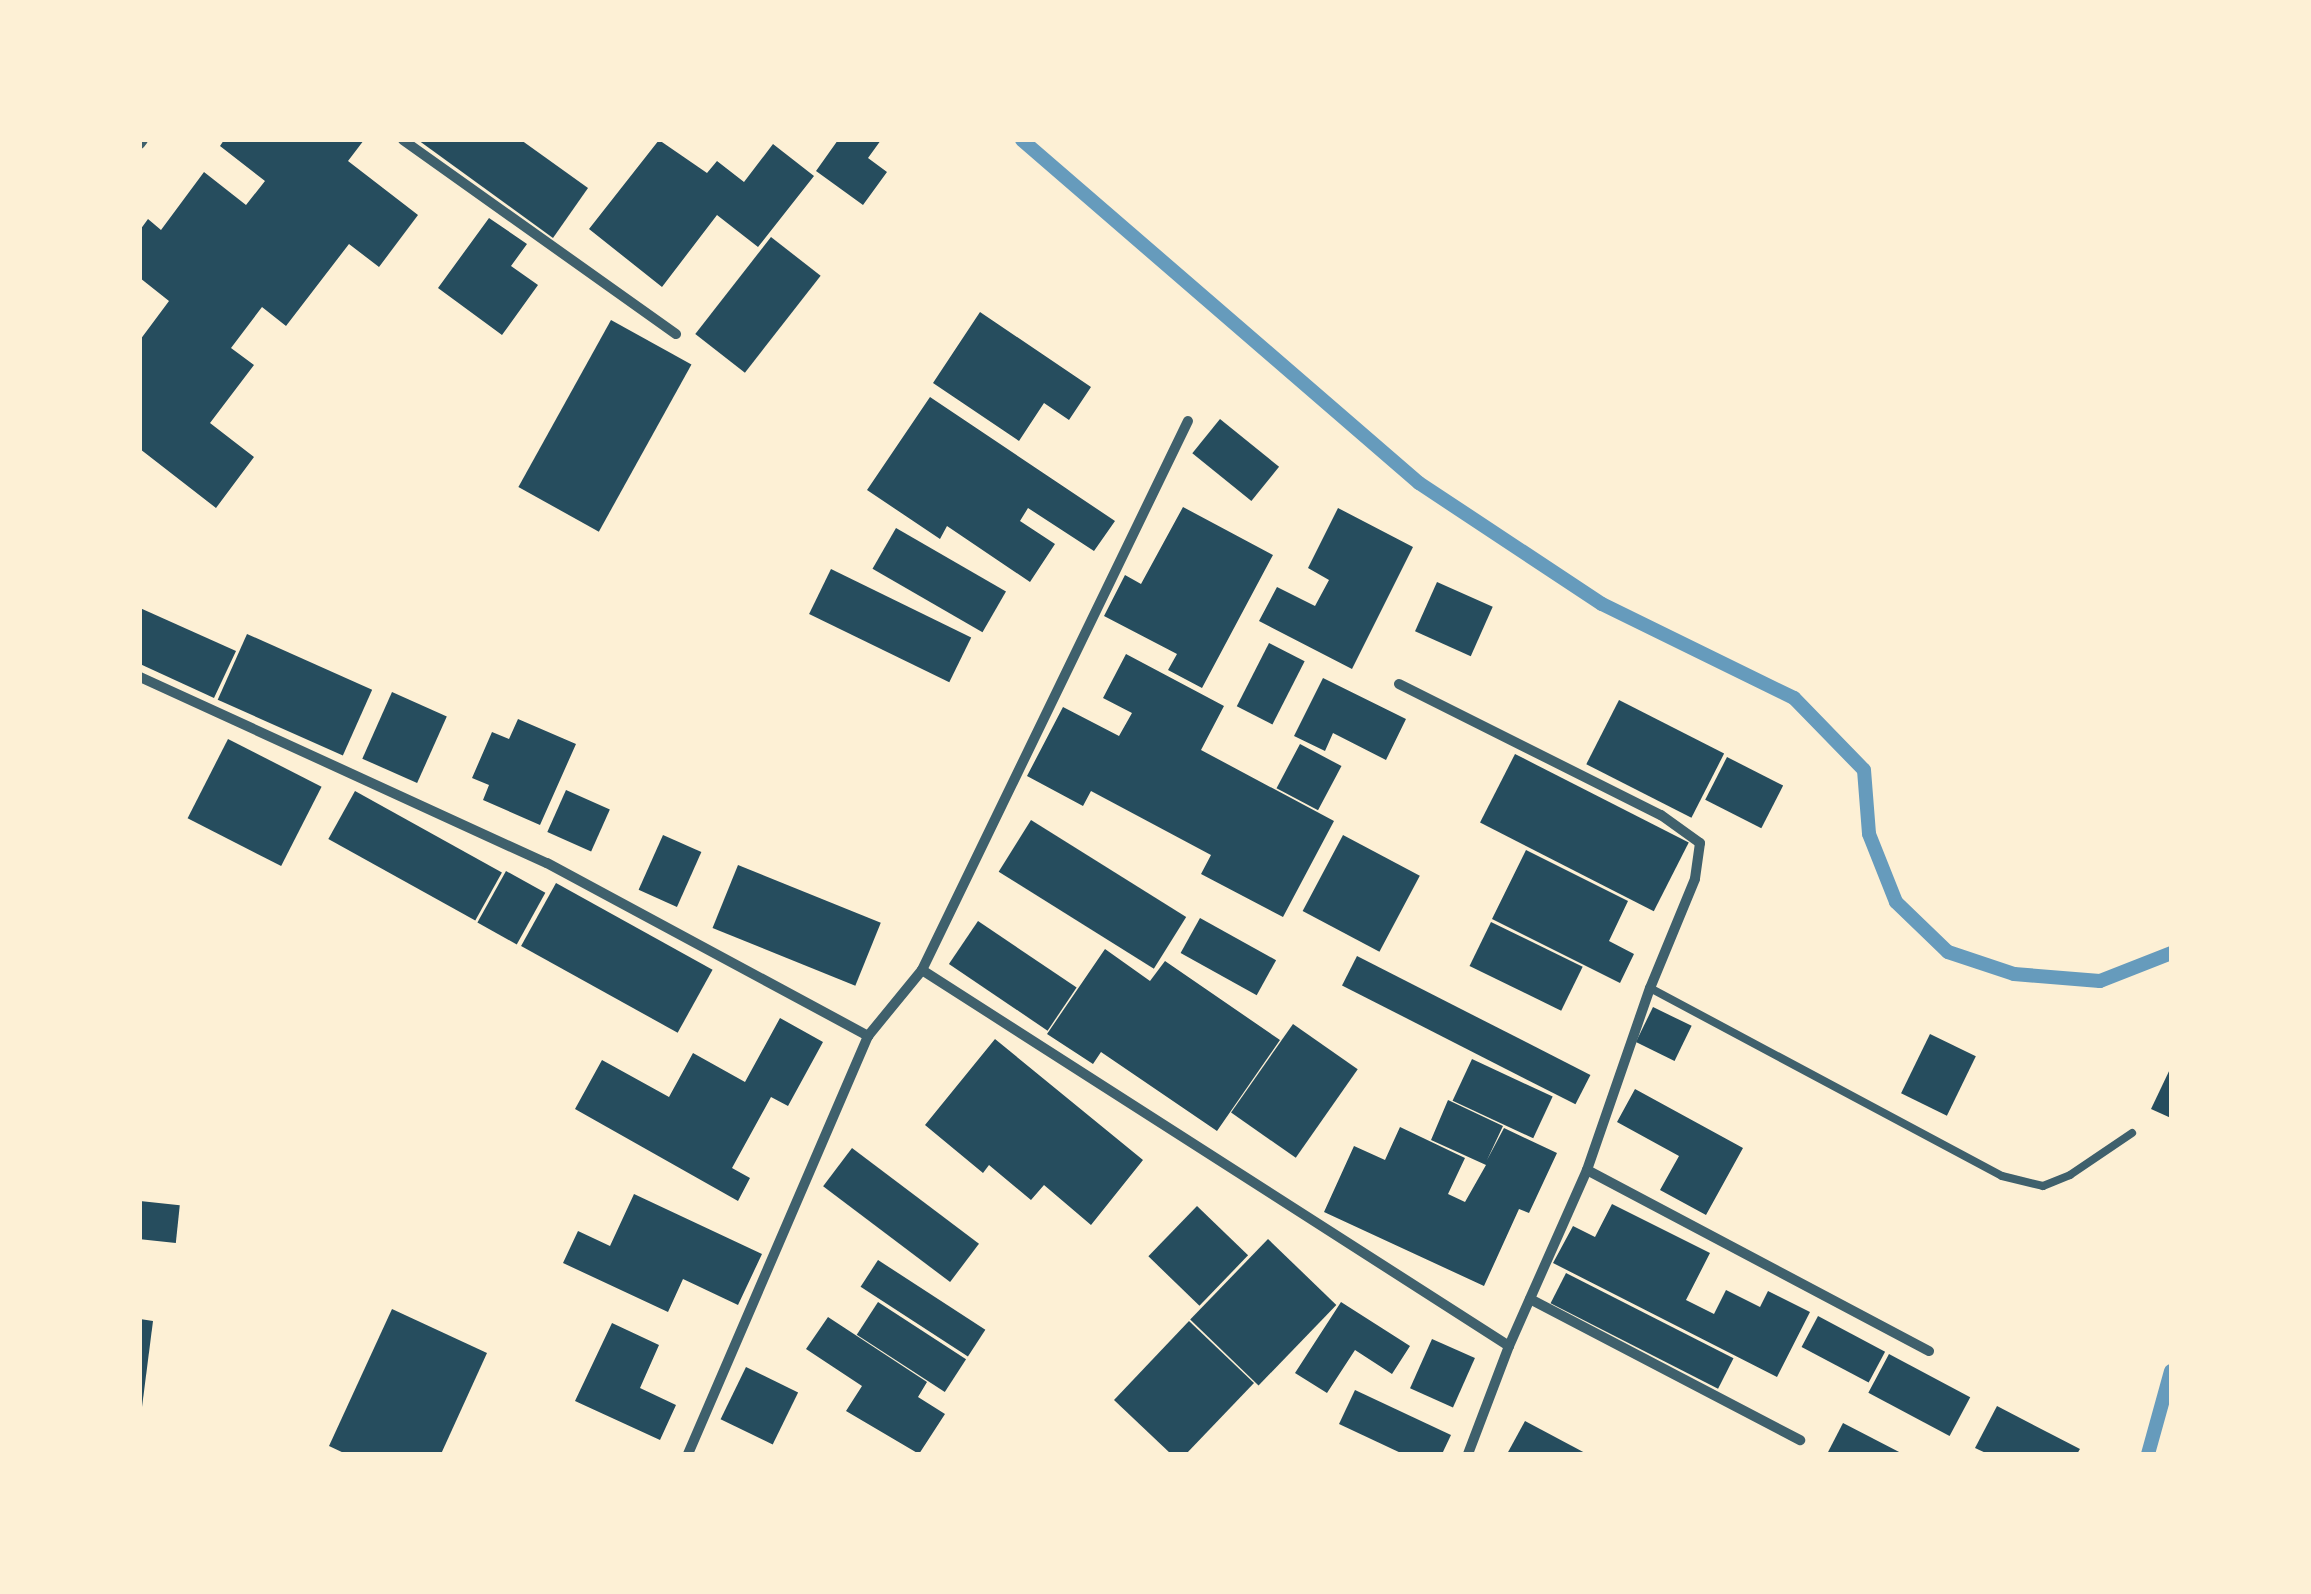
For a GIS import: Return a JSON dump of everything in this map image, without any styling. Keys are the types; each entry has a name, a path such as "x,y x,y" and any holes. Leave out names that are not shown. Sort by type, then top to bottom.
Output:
{"street":[{"path":"403,140 676,334"},
{"path":"688,1454 868,1036 922,970 1188,421"},
{"path":"140,677 547,863 868,1036"},
{"path":"1399,684 1661,815 1700,844 1694,880 1650,988 1587,1170 1509,1346 1468,1454"},
{"path":"922,970 1509,1346"},
{"path":"1587,1170 1929,1351"},
{"path":"1530,1299 1800,1440"}],"lane":[{"path":"1650,988 2002,1176 2044,1186 2070,1175 2132,1132"}],"building":[{"path":"224,140 364,140 348,161 418,215 379,267 349,244 286,326 262,307 231,348 254,365 210,423 254,457 216,508 140,449 140,340 169,301 140,278 140,230 148,219 161,230 204,172 246,205 265,181 220,146"},
{"path":"418,140 521,140 588,188 553,238"},
{"path":"659,140 707,173 717,161 744,182 773,144 814,176 758,247 717,215 662,287 589,229"},
{"path":"838,140 881,140 868,158 887,172 863,205 816,171"},
{"path":"489,218 527,244 511,266 538,285 502,335 438,288"},
{"path":"771,237 821,276 745,373 695,334"},
{"path":"980,312 1091,387 1069,420 1044,403 1019,441 933,383"},
{"path":"611,320 691,365 599,532 518,487"},
{"path":"930,397 1115,521 1094,551 1028,508 1020,521 1055,544 1030,582 947,526 940,539 867,490"},
{"path":"1220,419 1279,467 1251,501 1192,453"},
{"path":"1183,507 1273,555 1202,688 1168,670 1177,654 1104,616 1125,575 1141,584"},
{"path":"1338,508 1413,547 1352,669 1259,621 1277,587 1315,606 1329,580 1308,568"},
{"path":"896,528 1006,592 982,632 872,569"},
{"path":"831,569 971,637 949,682 809,614"},
{"path":"1437,582 1493,607 1471,656 1415,631"},
{"path":"140,608 236,651 214,698 140,664"},
{"path":"247,634 372,690 343,755 218,700"},
{"path":"1269,643 1305,661 1272,724 1237,706"},
{"path":"1126,654 1224,706 1201,750 1334,821 1283,917 1201,874 1211,855 1091,791 1083,806 1027,776 1063,707 1119,736 1132,713 1103,698"},
{"path":"1323,678 1406,719 1386,760 1333,733 1325,751 1294,736"},
{"path":"392,692 447,716 417,783 362,759"},
{"path":"1619,700 1724,754 1691,818 1586,764"},
{"path":"518,719 576,744 540,825 483,800 489,785 472,778 492,732 509,739"},
{"path":"228,739 322,787 281,866 188,818"},
{"path":"1300,744 1341,766 1318,810 1277,788"},
{"path":"1515,754 1689,843 1654,911 1480,823"},
{"path":"1727,757 1783,786 1761,828 1705,800"},
{"path":"566,790 610,810 591,852 547,832"},
{"path":"355,791 502,872 475,921 328,839"},
{"path":"1031,820 1186,917 1154,969 999,872"},
{"path":"663,835 701,852 677,907 639,890"},
{"path":"1343,835 1420,876 1379,952 1303,911"},
{"path":"1526,850 1628,901 1609,941 1634,954 1620,983 1492,919"},
{"path":"738,865 881,923 855,986 713,928"},
{"path":"506,871 545,893 517,944 477,923"},
{"path":"556,883 713,970 678,1033 521,946"},
{"path":"1200,918 1276,960 1257,995 1181,953"},
{"path":"978,921 1077,988 1048,1031 949,964"},
{"path":"1491,922 1583,967 1561,1011 1470,966"},
{"path":"1105,949 1150,981 1165,961 1280,1040 1217,1131 1101,1052 1093,1064 1047,1034"},
{"path":"1357,956 1590,1075 1575,1104 1342,985"},
{"path":"1653,1007 1692,1026 1675,1061 1636,1042"},
{"path":"780,1018 823,1042 788,1106 771,1097 732,1168 750,1178 738,1201 575,1109 602,1060 669,1097 693,1053 745,1082"},
{"path":"1293,1024 1358,1069 1296,1158 1231,1112"},
{"path":"1930,1034 1976,1056 1947,1116 1901,1093"},
{"path":"995,1039 1143,1160 1091,1225 1044,1185 1031,1200 989,1165 983,1173 925,1125"},
{"path":"1472,1059 1553,1097 1533,1138 1453,1101"},
{"path":"2171,1067 2171,1118 2151,1109"},
{"path":"1635,1089 1743,1148 1706,1215 1660,1190 1679,1156 1617,1122"},
{"path":"1448,1100 1503,1126 1487,1160 1504,1128 1557,1153 1529,1213 1519,1209 1484,1286 1324,1212 1354,1146 1385,1160 1400,1127 1465,1158 1448,1194 1465,1202 1486,1165 1431,1140"},
{"path":"852,1148 979,1244 950,1282 823,1186"},
{"path":"634,1194 762,1254 738,1305 683,1279 668,1312 563,1263 578,1231 610,1246"},
{"path":"140,1201 180,1205 176,1243 140,1239"},
{"path":"1612,1204 1710,1253 1686,1300 1714,1314 1726,1290 1760,1307 1768,1291 1810,1312 1777,1377 1553,1263 1573,1226 1595,1237"},
{"path":"1197,1206 1248,1255 1199,1306 1148,1256"},
{"path":"1268,1239 1336,1305 1259,1386 1190,1320"},
{"path":"878,1260 985,1330 968,1357 861,1287"},
{"path":"1566,1273 1734,1358 1718,1389 1551,1303"},
{"path":"878,1302 966,1359 945,1392 857,1335"},
{"path":"1341,1302 1410,1346 1392,1374 1355,1350 1327,1393 1295,1373"},
{"path":"392,1309 487,1353 441,1454 346,1454 329,1446"},
{"path":"1818,1316 1885,1352 1869,1383 1802,1347"},
{"path":"828,1317 927,1382 918,1397 945,1414 919,1454 846,1411 862,1386 806,1349"},
{"path":"140,1319 153,1321 142,1407 140,1407"},
{"path":"1189,1321 1254,1383 1186,1454 1171,1454 1114,1400"},
{"path":"612,1323 659,1345 640,1388 676,1405 660,1440 575,1401"},
{"path":"1432,1339 1475,1358 1453,1407 1410,1388"},
{"path":"1889,1354 1970,1397 1950,1436 1868,1393"},
{"path":"746,1367 798,1392 773,1445 721,1419"},
{"path":"1355,1390 1451,1435 1442,1454 1403,1454 1339,1424"},
{"path":"1997,1406 2080,1449 2077,1454 1988,1454 1975,1448"},
{"path":"1525,1421 1587,1454 1507,1454"},
{"path":"1843,1423 1903,1454 1827,1454"}],"waterway":[{"path":"1022,140 1419,483 1602,604 1794,698 1864,770 1869,834 1896,902 1948,952 2014,974 2100,981 2171,953"},
{"path":"2148,1454 2171,1371"}]}
